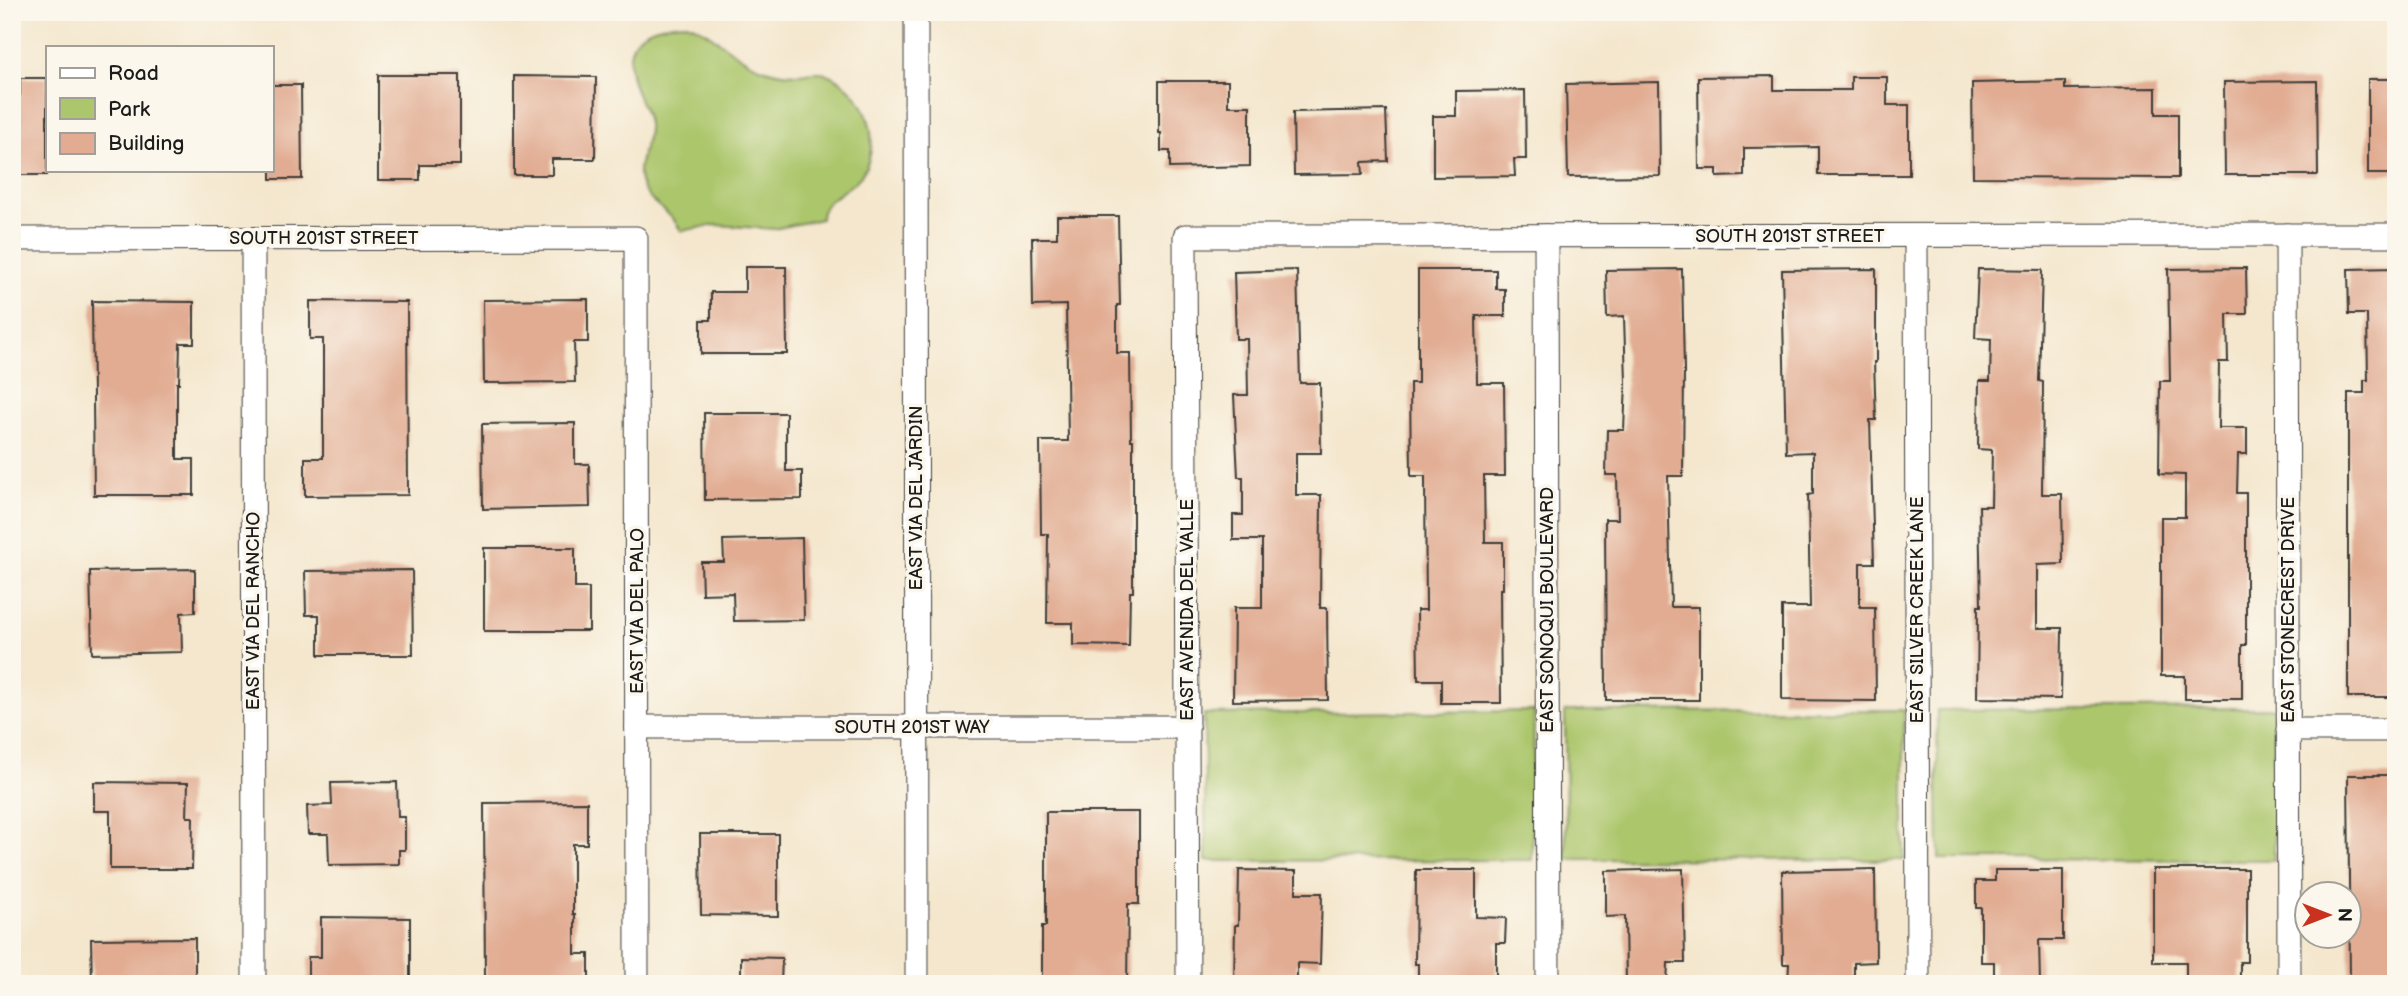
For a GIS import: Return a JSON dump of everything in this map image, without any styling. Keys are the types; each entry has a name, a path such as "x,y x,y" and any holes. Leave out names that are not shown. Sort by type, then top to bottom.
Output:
{"street":[{"name":"EAST VIA DEL JARDIN","path":"916,12 916,984"},
{"name":"EAST STONECREST DRIVE","path":"2287,235 2289,984"},
{"name":"SOUTH 201ST STREET","path":"1185,236 2396,235"},
{"name":"EAST AVENIDA DEL VALLE","path":"1185,236 1188,984"},
{"name":"EAST SONOQUI BOULEVARD","path":"1546,236 1548,984"},
{"name":"EAST SILVER CREEK LANE","path":"1916,236 1918,984"},
{"name":"SOUTH 201ST STREET","path":"12,239 636,238"},
{"name":"EAST VIA DEL PALO","path":"636,238 638,984"},
{"name":"EAST VIA DEL RANCHO","path":"253,239 254,984"},
{"name":"SOUTH 201ST WAY","path":"637,727 1187,727"},
{"path":"2288,730 2396,730"}],"green space":[{"path":"687,23 706,32 750,63 765,69 787,74 824,73 850,89 860,101 871,130 869,160 857,180 826,205 821,219 774,229 715,225 681,231 671,217 646,193 639,179 639,171 648,124 632,77 631,50 636,40 644,33 669,24"},
{"path":"2274,708 2274,860 1939,859 1937,710"},
{"path":"1904,710 1904,860 1566,859 1565,711"},
{"path":"1534,711 1532,860 1206,861 1204,714"}],"building":[{"path":"378,75 460,75 460,165 420,165 420,180 378,180"},
{"path":"514,76 596,77 595,159 552,159 552,175 514,175"},
{"path":"1774,76 1774,90 1851,90 1851,77 1887,77 1887,105 1909,105 1909,175 1818,175 1818,147 1744,148 1744,176 1717,177 1717,169 1699,169 1698,77"},
{"path":"20,78 46,78 47,175 12,175 12,94 20,95"},
{"path":"2368,79 2396,79 2396,174 2368,174"},
{"path":"1159,81 1228,81 1228,106 1250,106 1250,166 1170,168 1170,151 1161,151"},
{"path":"2065,81 2065,89 2156,88 2156,114 2178,114 2178,178 1973,177 1972,83"},
{"path":"2317,81 2318,175 2225,175 2224,82"},
{"path":"1659,82 1660,176 1568,177 1566,84"},
{"path":"273,85 301,85 302,179 271,179"},
{"path":"1525,90 1526,159 1514,159 1515,176 1433,177 1433,116 1456,116 1456,91"},
{"path":"1386,110 1388,161 1362,162 1363,174 1294,175 1293,112"},
{"path":"1057,216 1118,216 1120,305 1117,305 1117,353 1130,353 1133,440 1133,592 1130,592 1129,646 1073,645 1073,623 1047,623 1048,534 1041,534 1040,441 1068,441 1066,305 1033,306 1032,238 1057,238"},
{"path":"745,267 786,267 787,354 701,354 701,320 711,320 711,292 745,292"},
{"path":"2246,268 2247,314 2227,314 2228,362 2219,362 2218,428 2247,428 2247,454 2238,454 2237,493 2246,493 2246,645 2242,645 2242,699 2185,699 2185,676 2161,676 2161,517 2185,517 2185,475 2159,474 2160,381 2170,381 2168,269"},
{"path":"2396,268 2396,697 2348,697 2348,393 2364,393 2364,380 2368,380 2367,314 2349,314 2348,269"},
{"path":"1682,269 1683,476 1668,476 1671,607 1699,607 1699,700 1606,700 1605,519 1618,519 1617,475 1606,475 1607,430 1624,430 1626,382 1624,316 1607,317 1606,270"},
{"path":"1876,269 1876,420 1870,420 1874,563 1860,563 1860,607 1875,607 1876,701 1782,700 1782,607 1810,607 1808,495 1813,494 1813,452 1786,453 1782,270"},
{"path":"1978,269 2042,270 2039,381 2043,382 2042,494 2062,494 2063,564 2037,565 2037,628 2062,628 2061,699 1977,698 1978,606 1981,606 1979,506 1991,506 1992,450 1978,449 1979,381 1990,381 1991,339 1975,338"},
{"path":"1297,270 1300,383 1320,383 1321,453 1296,453 1296,495 1321,495 1320,608 1327,608 1328,700 1233,701 1234,608 1262,608 1262,540 1233,540 1233,515 1243,515 1243,477 1238,477 1234,395 1248,395 1247,339 1236,339 1234,272"},
{"path":"1418,270 1496,270 1496,289 1505,289 1505,316 1476,316 1477,383 1504,383 1505,476 1484,476 1485,542 1503,542 1503,589 1500,589 1501,703 1441,703 1441,680 1418,680 1417,610 1426,610 1425,476 1411,476 1410,383 1418,383"},
{"path":"588,299 588,342 574,342 575,382 484,383 483,300"},
{"path":"92,301 194,302 194,343 180,343 177,459 194,459 194,495 94,495"},
{"path":"310,301 407,302 408,495 305,496 305,458 323,458 323,339 310,339"},
{"path":"704,413 786,413 786,471 802,471 802,499 705,500"},
{"path":"575,423 575,464 589,464 590,507 483,509 482,424"},
{"path":"802,538 804,620 734,621 733,593 702,594 701,562 724,562 723,540"},
{"path":"484,548 575,548 575,588 589,588 589,631 484,631"},
{"path":"195,569 195,612 181,613 182,652 92,654 90,571"},
{"path":"412,570 413,655 319,655 319,615 306,615 305,571"},
{"path":"2348,775 2396,775 2396,979 2350,980 2350,950 2362,950 2362,880 2349,880"},
{"path":"94,782 188,783 187,817 193,817 192,869 110,869 110,811 94,811"},
{"path":"397,782 398,817 405,817 405,850 399,850 399,864 329,865 328,834 308,834 307,806 332,805 331,783"},
{"path":"587,802 587,844 573,844 573,914 575,954 589,954 589,984 485,984 484,803"},
{"path":"1046,812 1139,812 1139,904 1128,904 1127,984 1042,984 1042,926 1046,926"},
{"path":"700,834 778,834 778,916 701,915"},
{"path":"1683,869 1685,963 1668,963 1667,984 1626,984 1625,916 1606,917 1606,871"},
{"path":"1875,869 1876,962 1854,963 1854,984 1788,984 1789,964 1783,964 1782,871"},
{"path":"2153,869 2247,869 2247,962 2240,962 2240,984 2186,984 2186,962 2153,962"},
{"path":"1239,870 1296,871 1296,893 1322,893 1320,964 1297,963 1297,984 1234,984"},
{"path":"1416,870 1476,870 1476,917 1506,918 1505,943 1496,943 1496,984 1418,984 1418,964 1415,964"},
{"path":"1995,870 2063,870 2063,940 2039,940 2040,984 1994,984 1994,962 1981,962 1981,908 1976,908 1976,881 1995,881"},
{"path":"321,917 410,918 410,984 308,984 308,957 321,957"},
{"path":"195,938 195,980 166,981 166,984 92,984 91,939"},
{"path":"741,957 782,958 781,984 741,984"}]}
